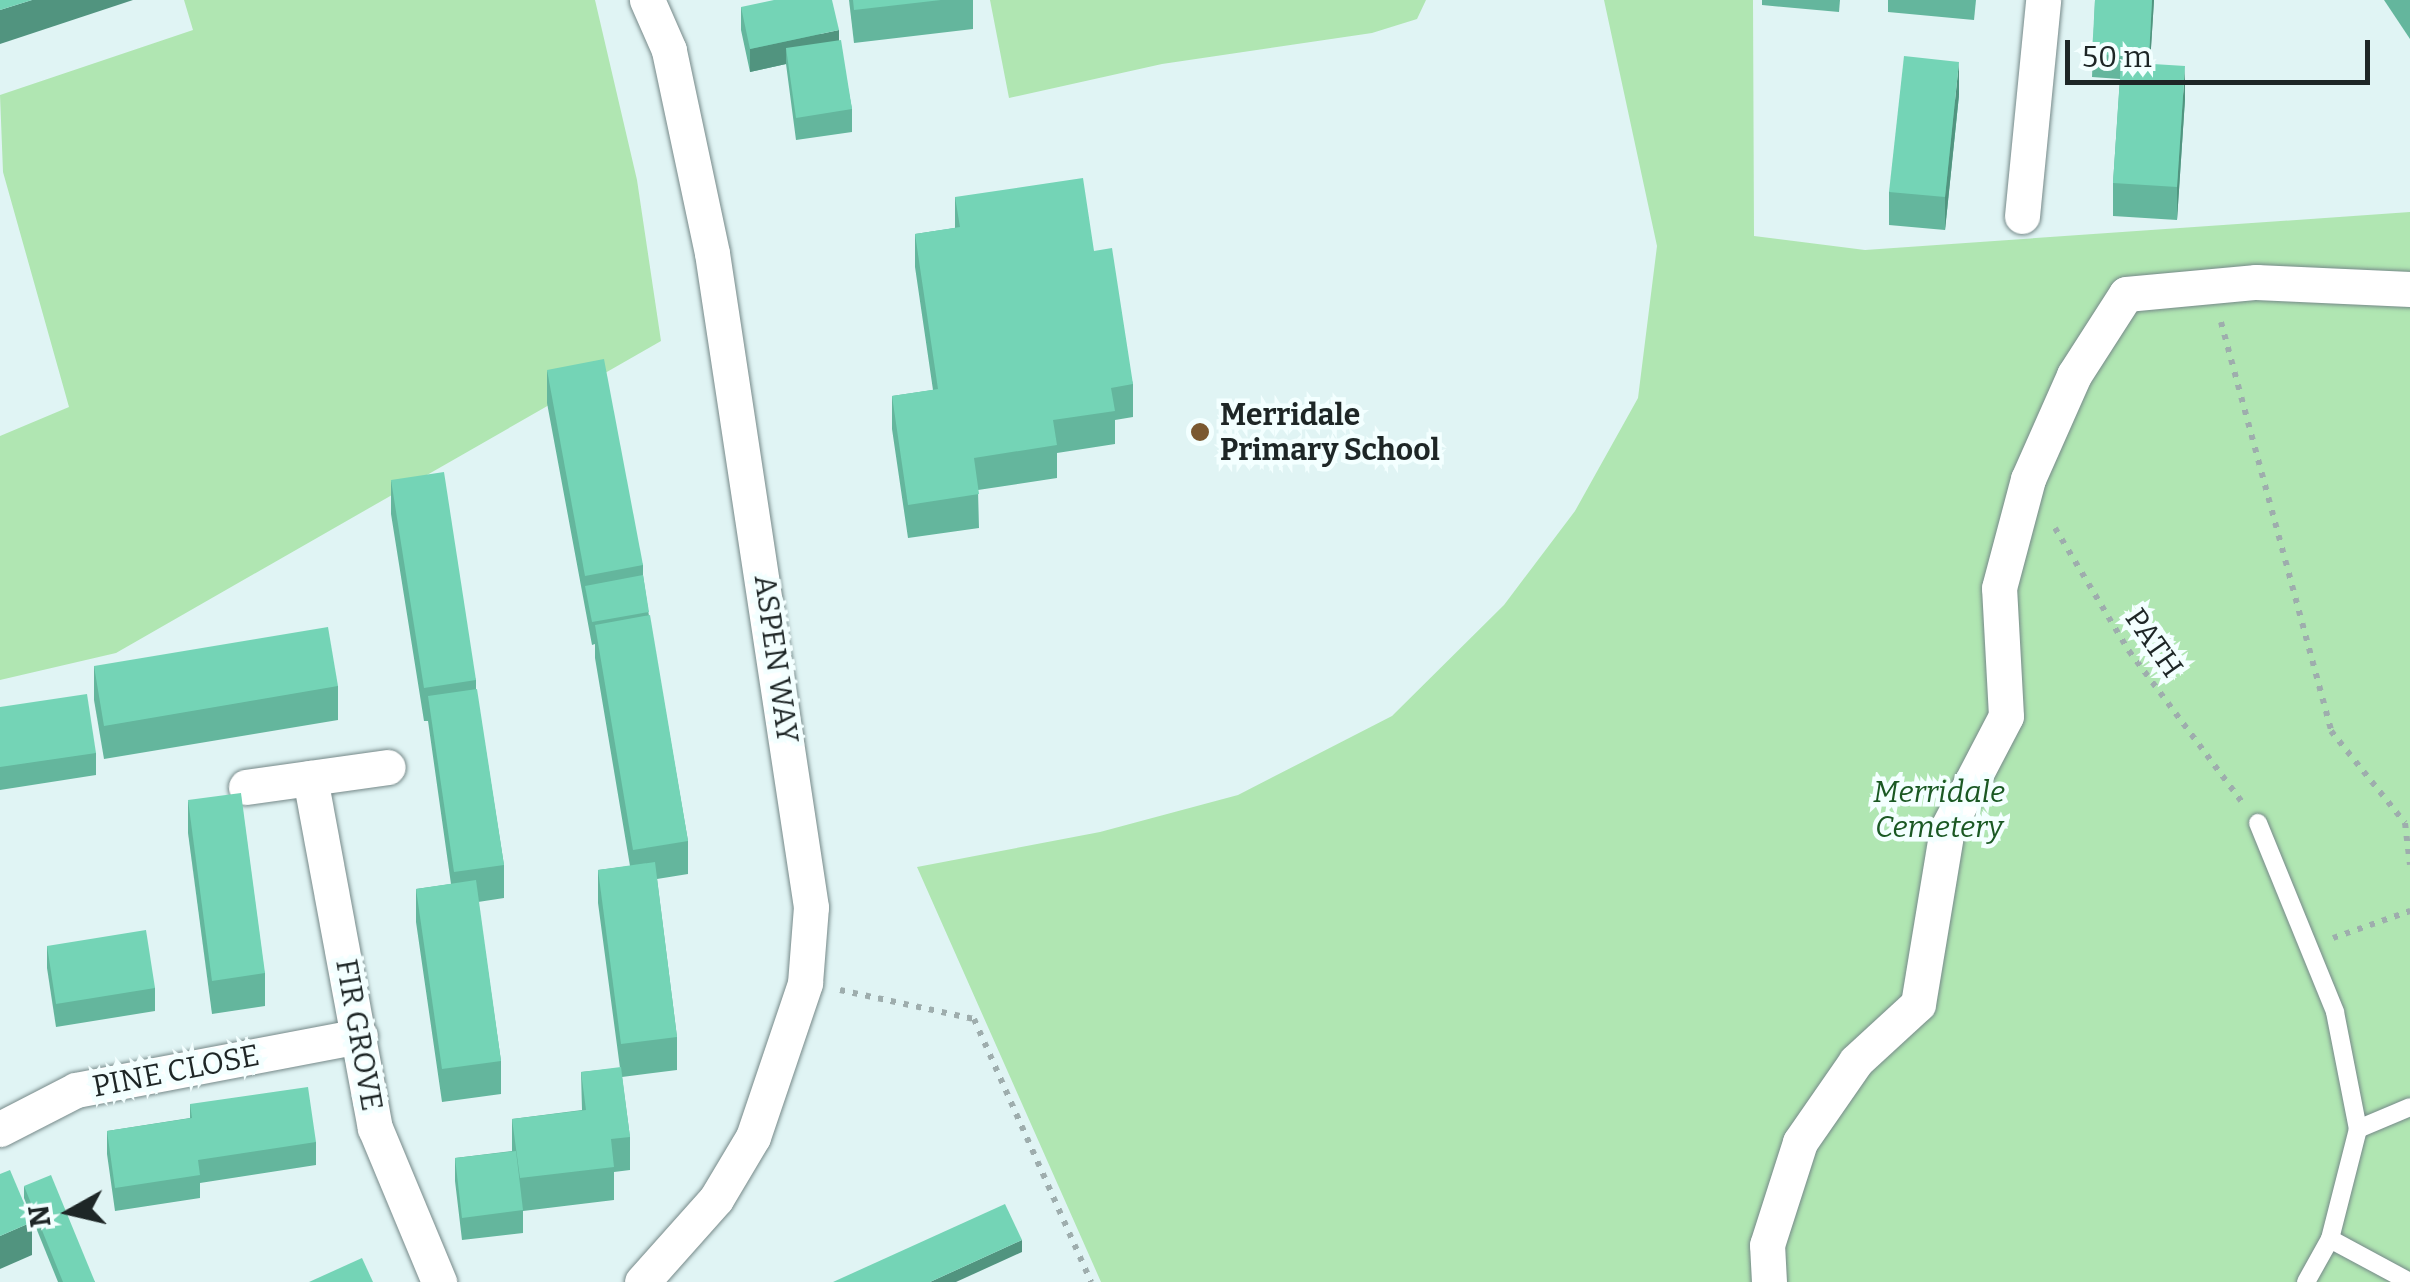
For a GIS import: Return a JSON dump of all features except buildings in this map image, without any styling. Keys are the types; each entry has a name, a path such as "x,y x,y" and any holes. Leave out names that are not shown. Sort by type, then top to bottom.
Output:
{"street":[{"name":"ASPEN WAY","path":"642,1282 716,1198 753,1137 804,983 811,907 782,689 712,254 669,50 647,0"},
{"path":"666,0 669,50"},
{"path":"2022,216 2043,0"},
{"path":"1769,1282 1767,1245 1800,1142 1856,1061 1918,1004 1946,828 2006,716 1999,588 2028,479 2074,375 2126,294 2212,286 2410,288"},
{"path":"246,788 388,767"},
{"name":"FIR GROVE","path":"310,778 385,1162 439,1282"},
{"name":"PINE CLOSE","path":"0,1129 76,1090 360,1036"}],"lane":[{"path":"2258,823 2335,1012 2358,1129 2330,1239 2306,1282"},
{"path":"2358,1129 2410,1107"},
{"path":"2330,1239 2410,1282"}],"path":[{"path":"2212,286 2331,732 2405,823 2410,865"},
{"name":"PATH","path":"2028,479 2129,651 2258,823"},
{"path":"2308,947 2410,911"},
{"path":"804,983 974,1019 1091,1282"}],"green space":[{"path":"184,0 595,0 637,180 661,341 116,653 0,680 0,436 69,407 3,172 0,95 193,30"},
{"path":"990,0 1426,0 1417,19 1372,33 1162,64 1009,98"},
{"name":"Merridale Cemetery","path":"1604,0 1753,0 1754,236 1865,250 2410,212 2410,1282 1101,1282 917,867 1100,832 1238,795 1392,716 1504,605 1575,511 1638,398 1657,246"}],"place":[{"name":"Merridale Primary School","path":"1200,432"}]}
